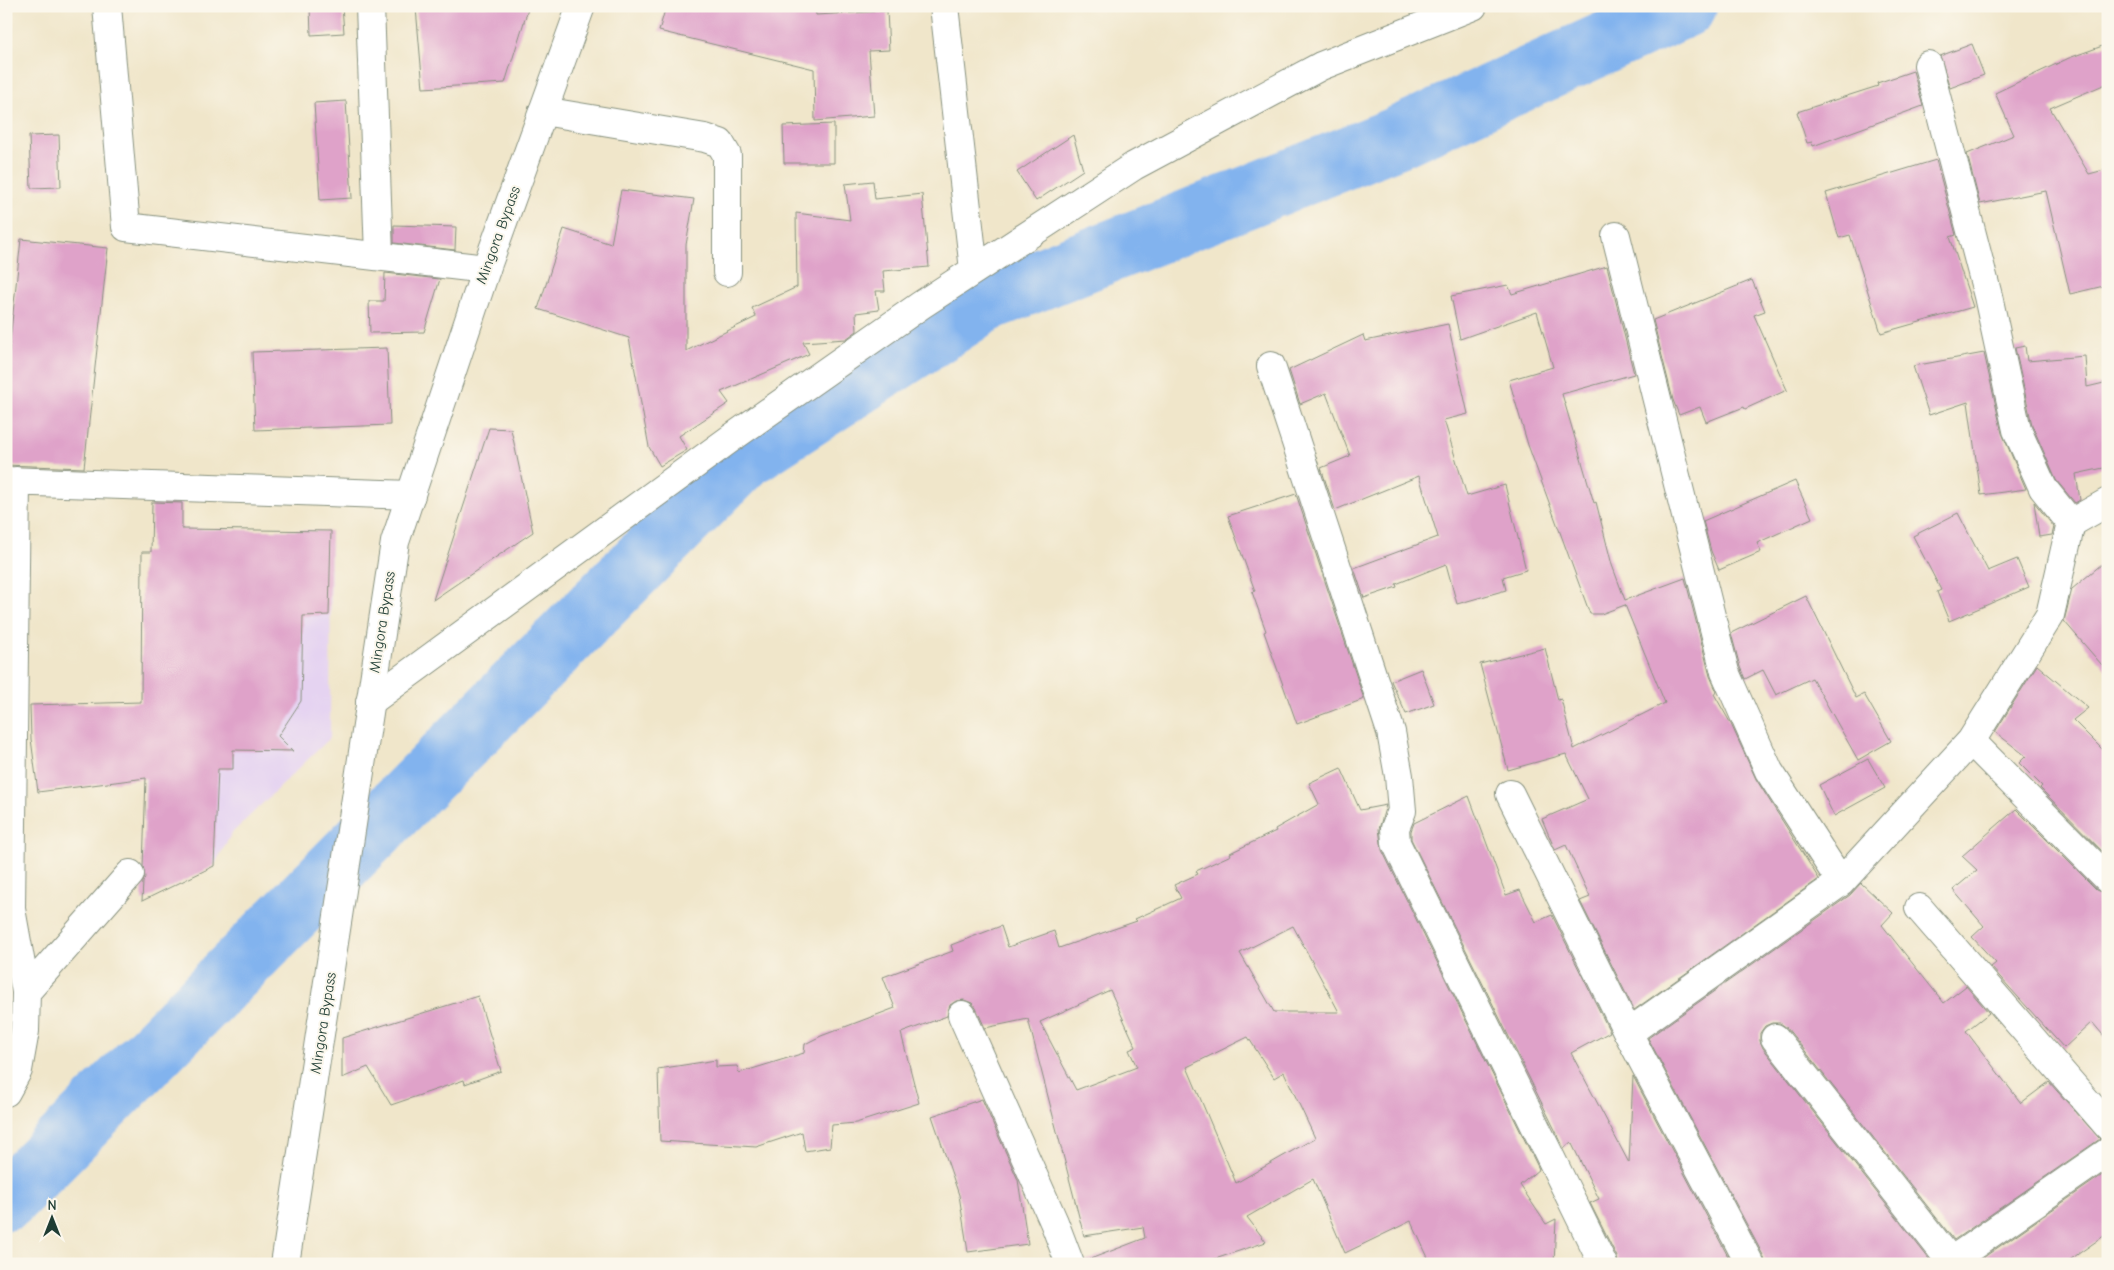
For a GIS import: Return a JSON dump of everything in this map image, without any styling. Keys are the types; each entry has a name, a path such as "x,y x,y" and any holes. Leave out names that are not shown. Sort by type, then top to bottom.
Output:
{"main road":[{"path":"107,6 126,228 486,269"},
{"path":"370,6 379,256"},
{"name":"Mingora Bypass","path":"285,1264 395,542 486,269 582,6"},
{"path":"944,6 974,270"},
{"path":"369,710 730,439 974,270 1134,166 1313,70 1473,6"},
{"path":"1928,65 1988,296 2017,430 2043,488 2071,523"},
{"path":"543,111 705,138 720,143 727,155 727,272"},
{"path":"1616,236 1725,672 1769,771 1841,882"},
{"path":"1271,366 1391,732 1399,776 1402,811 1395,828 1396,844 1603,1264"},
{"path":"6,1092 18,1070 25,1032 26,992 11,910 11,481 411,495"},
{"path":"1628,1033 1841,882 1971,741 2050,615 2071,523 2108,502"},
{"path":"1971,741 2108,879"},
{"path":"1510,794 1628,1033 1750,1264"},
{"path":"26,992 130,874"},
{"path":"1919,908 2108,1126"},
{"path":"962,1015 1054,1222 1070,1264"},
{"path":"1775,1038 1952,1262 2108,1152"}],"shaded area":[{"path":"152,497 182,497 182,529 331,531 330,738 231,834 214,866 142,901"}],"building":[{"path":"310,6 342,6 344,33 311,35"},
{"path":"529,6 505,83 423,88 416,8"},
{"path":"666,6 815,6 816,15 887,11 889,50 869,51 874,116 815,121 814,69 659,31"},
{"path":"1972,44 1984,75 1950,88 1940,56"},
{"path":"2108,44 2108,83 2050,108 2089,174 2108,169 2108,285 2070,294 2046,191 1980,204 1967,154 2014,135 1995,93 2069,58"},
{"path":"1913,71 1923,106 1813,146 1812,142 1807,143 1797,112 1878,86 1877,83"},
{"path":"346,101 352,198 320,200 314,103"},
{"path":"834,124 834,163 784,163 783,126"},
{"path":"59,135 61,187 31,188 29,136"},
{"path":"1073,135 1083,170 1036,201 1017,172"},
{"path":"1936,160 1956,235 1950,237 1973,307 1881,333 1850,235 1839,238 1826,193"},
{"path":"873,181 875,199 922,194 929,267 883,271 885,291 876,291 879,310 856,313 857,331 846,339 803,342 809,354 721,392 729,403 679,436 687,450 660,466 649,447 629,338 538,309 564,229 611,244 621,190 694,199 686,245 686,351 756,317 752,308 797,287 796,213 850,220 845,184"},
{"path":"394,225 456,227 455,250 394,243"},
{"path":"21,239 108,248 84,468 6,465 6,378"},
{"path":"1607,266 1634,374 1562,394 1594,503 1596,502 1612,565 1625,600 1685,578 1710,676 1717,692 1714,694 1731,724 1756,779 1819,879 1634,1010 1580,901 1590,897 1566,845 1555,850 1542,819 1588,799 1566,754 1508,770 1480,664 1545,648 1558,700 1561,699 1574,749 1665,703 1625,605 1601,614 1590,614 1528,445 1509,380 1553,367 1537,312 1460,339 1451,296 1508,285 1512,294"},
{"path":"385,273 440,279 424,332 370,333 369,301 384,301"},
{"path":"1752,280 1765,311 1754,315 1787,390 1745,409 1744,407 1706,422 1700,407 1679,415 1673,400 1653,320"},
{"path":"1448,324 1468,414 1444,420 1467,496 1505,485 1526,570 1503,577 1506,590 1457,604 1446,564 1396,584 1397,587 1364,598 1354,568 1438,537 1419,476 1335,510 1321,468 1350,456 1326,393 1300,404 1289,370 1363,335 1365,341"},
{"path":"2025,346 2027,361 2085,356 2087,387 2108,382 2108,467 2076,474 2080,500 2075,503 2056,480 2032,425 2015,348"},
{"path":"387,348 390,425 255,430 252,352"},
{"path":"1984,353 2002,433 2026,489 1981,495 1968,402 1929,415 1913,366"},
{"path":"489,428 511,429 533,532 433,600"},
{"path":"1795,481 1812,518 1757,543 1761,552 1719,570 1711,551 1703,521"},
{"path":"1296,494 1364,699 1297,724 1264,632 1266,631 1252,592 1255,591 1228,516"},
{"path":"152,502 182,503 182,529 331,531 329,615 303,616 301,701 278,736 293,751 233,750 233,769 218,769 214,866 142,901 145,877 143,867 146,778 38,792 31,739 30,705 141,702 142,552 151,552"},
{"path":"2034,502 2054,527 2052,535 2039,537"},
{"path":"1958,513 1988,571 2017,559 2029,587 1949,621 1937,592 1941,590 1913,536"},
{"path":"2108,559 2108,672 2064,621 2072,589"},
{"path":"1806,596 1856,698 1864,694 1891,741 1858,760 1812,678 1776,695 1763,670 1745,679 1740,667 1731,633"},
{"path":"2037,665 2088,708 2073,720 2108,755 2108,857 2040,788 2042,786 2019,763 2026,756 1995,732"},
{"path":"1421,669 1434,704 1406,714 1391,681"},
{"path":"1868,759 1885,788 1834,816 1819,785"},
{"path":"1341,768 1360,810 1386,805 1379,829 1382,850 1539,1169 1520,1185 1546,1224 1556,1219 1554,1264 1431,1264 1411,1221 1345,1253 1313,1179 1247,1217 1266,1242 1200,1264 1085,1264 1085,1261 1145,1238 1143,1227 1084,1236 1028,1019 985,1028 976,1008 972,1003 964,1000 956,1001 950,1005 947,1016 901,1033 919,1103 856,1123 832,1125 830,1147 805,1151 802,1132 756,1147 660,1141 658,1069 716,1060 716,1067 737,1066 739,1073 804,1053 805,1044 821,1036 895,1008 883,977 953,951 951,945 1001,926 1008,947 1054,931 1059,948 1137,921 1135,919 1181,898 1174,885 1198,874 1196,871 1231,855 1230,853 1276,831 1275,829 1319,804 1309,783","holes":["1293,926 1339,1012 1274,1012 1240,953","1110,990 1136,1047 1129,1050 1137,1067 1076,1090 1040,1022","1248,1037 1274,1078 1284,1072 1315,1138 1236,1183 1187,1067"]},
{"path":"1469,796 1506,895 1520,890 1536,922 1552,915 1610,1032 1571,1053 1629,1163 1633,1076 1732,1264 1618,1264 1617,1257 1590,1203 1599,1199 1571,1142 1564,1148 1411,839 1414,823"},
{"path":"2016,809 2097,890 2108,894 2108,1041 2092,1022 2064,1048 1991,967 1996,963 1972,937 1984,926 1953,890 1977,870 1962,856"},
{"path":"1861,883 1893,913 1882,925 1944,1003 1966,986 1989,1013 1966,1031 2021,1103 2049,1082 2100,1139 1954,1240 1787,1028 1780,1023 1772,1023 1765,1026 1760,1033 1760,1041 1763,1048 1933,1264 1765,1264 1764,1257 1648,1038 1850,895"},
{"path":"478,996 501,1071 465,1084 464,1080 391,1105 368,1067 342,1078 342,1038"},
{"path":"982,1099 1018,1180 1028,1244 968,1252 959,1195 932,1116"},
{"path":"2108,1171 2108,1233 2064,1264 1974,1264"}],"waterway":[{"path":"6,1200 744,458 988,300 1396,138 1686,6"}]}
